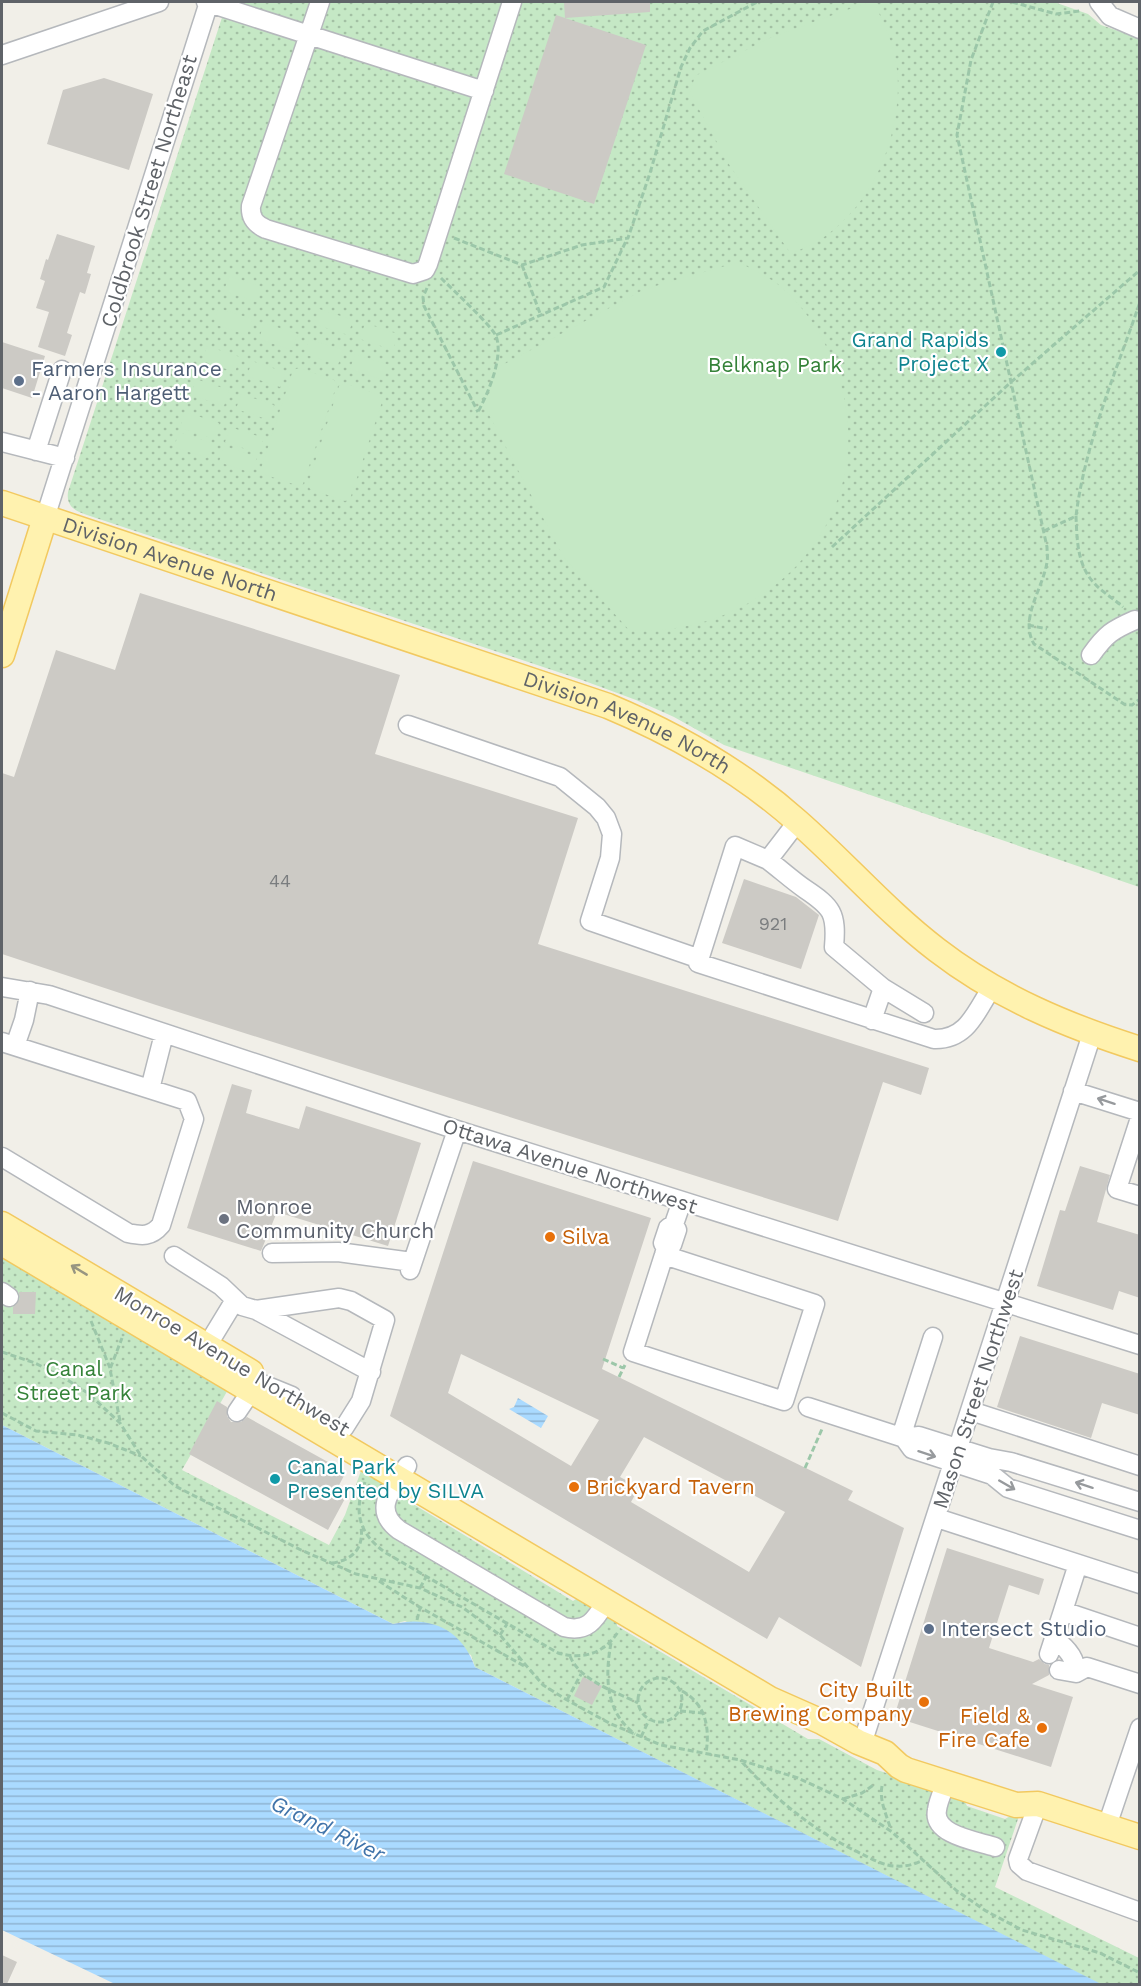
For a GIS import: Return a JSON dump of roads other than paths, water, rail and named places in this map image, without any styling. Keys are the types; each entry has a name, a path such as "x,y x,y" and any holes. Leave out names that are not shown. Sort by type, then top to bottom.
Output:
{"main road":[{"name":"Division Avenue North","path":"2,503 608,706 664,730 709,756 762,792 798,821 896,916 938,951 992,987 1054,1019 1140,1049"},
{"path":"2,655 45,519"},
{"name":"Monroe Avenue Northwest","path":"3,1242 207,1346 344,1428 403,1472 606,1602 701,1649"},
{"name":"Monroe Avenue Northwest","path":"3,1242 250,1391 403,1472 701,1649 770,1699 885,1753 909,1754 1017,1789 1038,1804 1140,1837"},
{"name":"Monroe Avenue Northwest","path":"885,1753 902,1768 946,1783 1016,1805 1038,1804"}],"street":[{"path":"2,55 159,2"},
{"path":"208,2 484,91"},
{"name":"Coldbrook Street Northeast","path":"45,519 208,2"},
{"path":"320,2 251,206 251,214 254,221 266,229 406,273 419,273 425,270 512,2"},
{"path":"1099,2 1104,11 1118,21 1140,29"},
{"path":"36,451 62,370"},
{"path":"54,392 83,401"},
{"path":"2,442 65,458"},
{"path":"1091,655 1103,638 1134,618"},
{"path":"408,725 560,777 585,795 606,818 612,834 610,858 590,921 700,959"},
{"path":"768,860 798,821"},
{"path":"924,1014 883,988 834,947 836,929 832,912 824,901 768,860 735,846 698,963 923,1037 945,1040 957,1036 966,1028 992,987"},
{"name":"Ottawa Avenue Northwest","path":"2,987 57,998 457,1130 1140,1346"},
{"path":"872,1020 883,988"},
{"path":"2,1157 128,1233 141,1236 154,1232 160,1225 194,1119 188,1101 8,1044 24,1020 30,991"},
{"path":"150,1089 164,1034"},
{"name":"Mason Street Northwest","path":"862,1744 1092,1034"},
{"path":"1073,1091 1140,1112"},
{"path":"1140,1118 1134,1153 1117,1189 1140,1196"},
{"path":"272,1252 338,1252 411,1266 457,1130"},
{"path":"665,1252 815,1304 784,1401 633,1352 665,1252 663,1243 668,1228 674,1224 682,1201"},
{"path":"174,1256 224,1288 242,1306 256,1310 371,1372"},
{"path":"256,1310 332,1298 351,1301 385,1320 361,1401 344,1428"},
{"path":"207,1346 235,1300"},
{"path":"903,1438 933,1337"},
{"path":"237,1412 255,1385 261,1384 292,1396"},
{"path":"808,1407 903,1438 919,1436 992,1475 1008,1488 1140,1530"},
{"path":"971,1411 1140,1466"},
{"path":"956,1456 1011,1462 1140,1502"},
{"path":"403,1472 388,1496 385,1511 390,1523 399,1530 564,1627 580,1629 589,1626 606,1602"},
{"path":"936,1518 1140,1584"},
{"path":"1078,1564 1052,1646 1063,1644 1076,1663 1067,1671 1087,1667 1140,1684"},
{"path":"1063,1611 1140,1637"},
{"path":"1107,1826 1140,1728"},
{"path":"946,1783 936,1810 941,1826 954,1834 995,1847"},
{"path":"1038,1804 1018,1859 1021,1867 1140,1912"}],"water":[{"path":"518,1398 548,1416 541,1428 509,1409 514,1407"},
{"name":"Grand River","path":"2,1425 393,1624 420,1622 443,1628 462,1643 475,1667 1101,1984 115,1984 2,1930"}],"place":[{"name":"Grand Rapids Project X","path":"1001,352"},
{"name":"Farmers Insurance - Aaron Hargett","path":"19,381"},
{"name":"Monroe Community Church","path":"224,1219"},
{"name":"Silva","path":"550,1237"},
{"name":"Canal Park Presented by SILVA","path":"275,1479"},
{"name":"Brickyard Tavern","path":"574,1487"},
{"name":"Intersect Studio","path":"929,1629"},
{"name":"City Built Brewing Company","path":"924,1702"},
{"name":"Field & Fire Cafe","path":"1042,1728"}],"park label":[{"name":"Belknap Park","path":"775,365"},
{"name":"Canal Street Park","path":"74,1381"}]}
